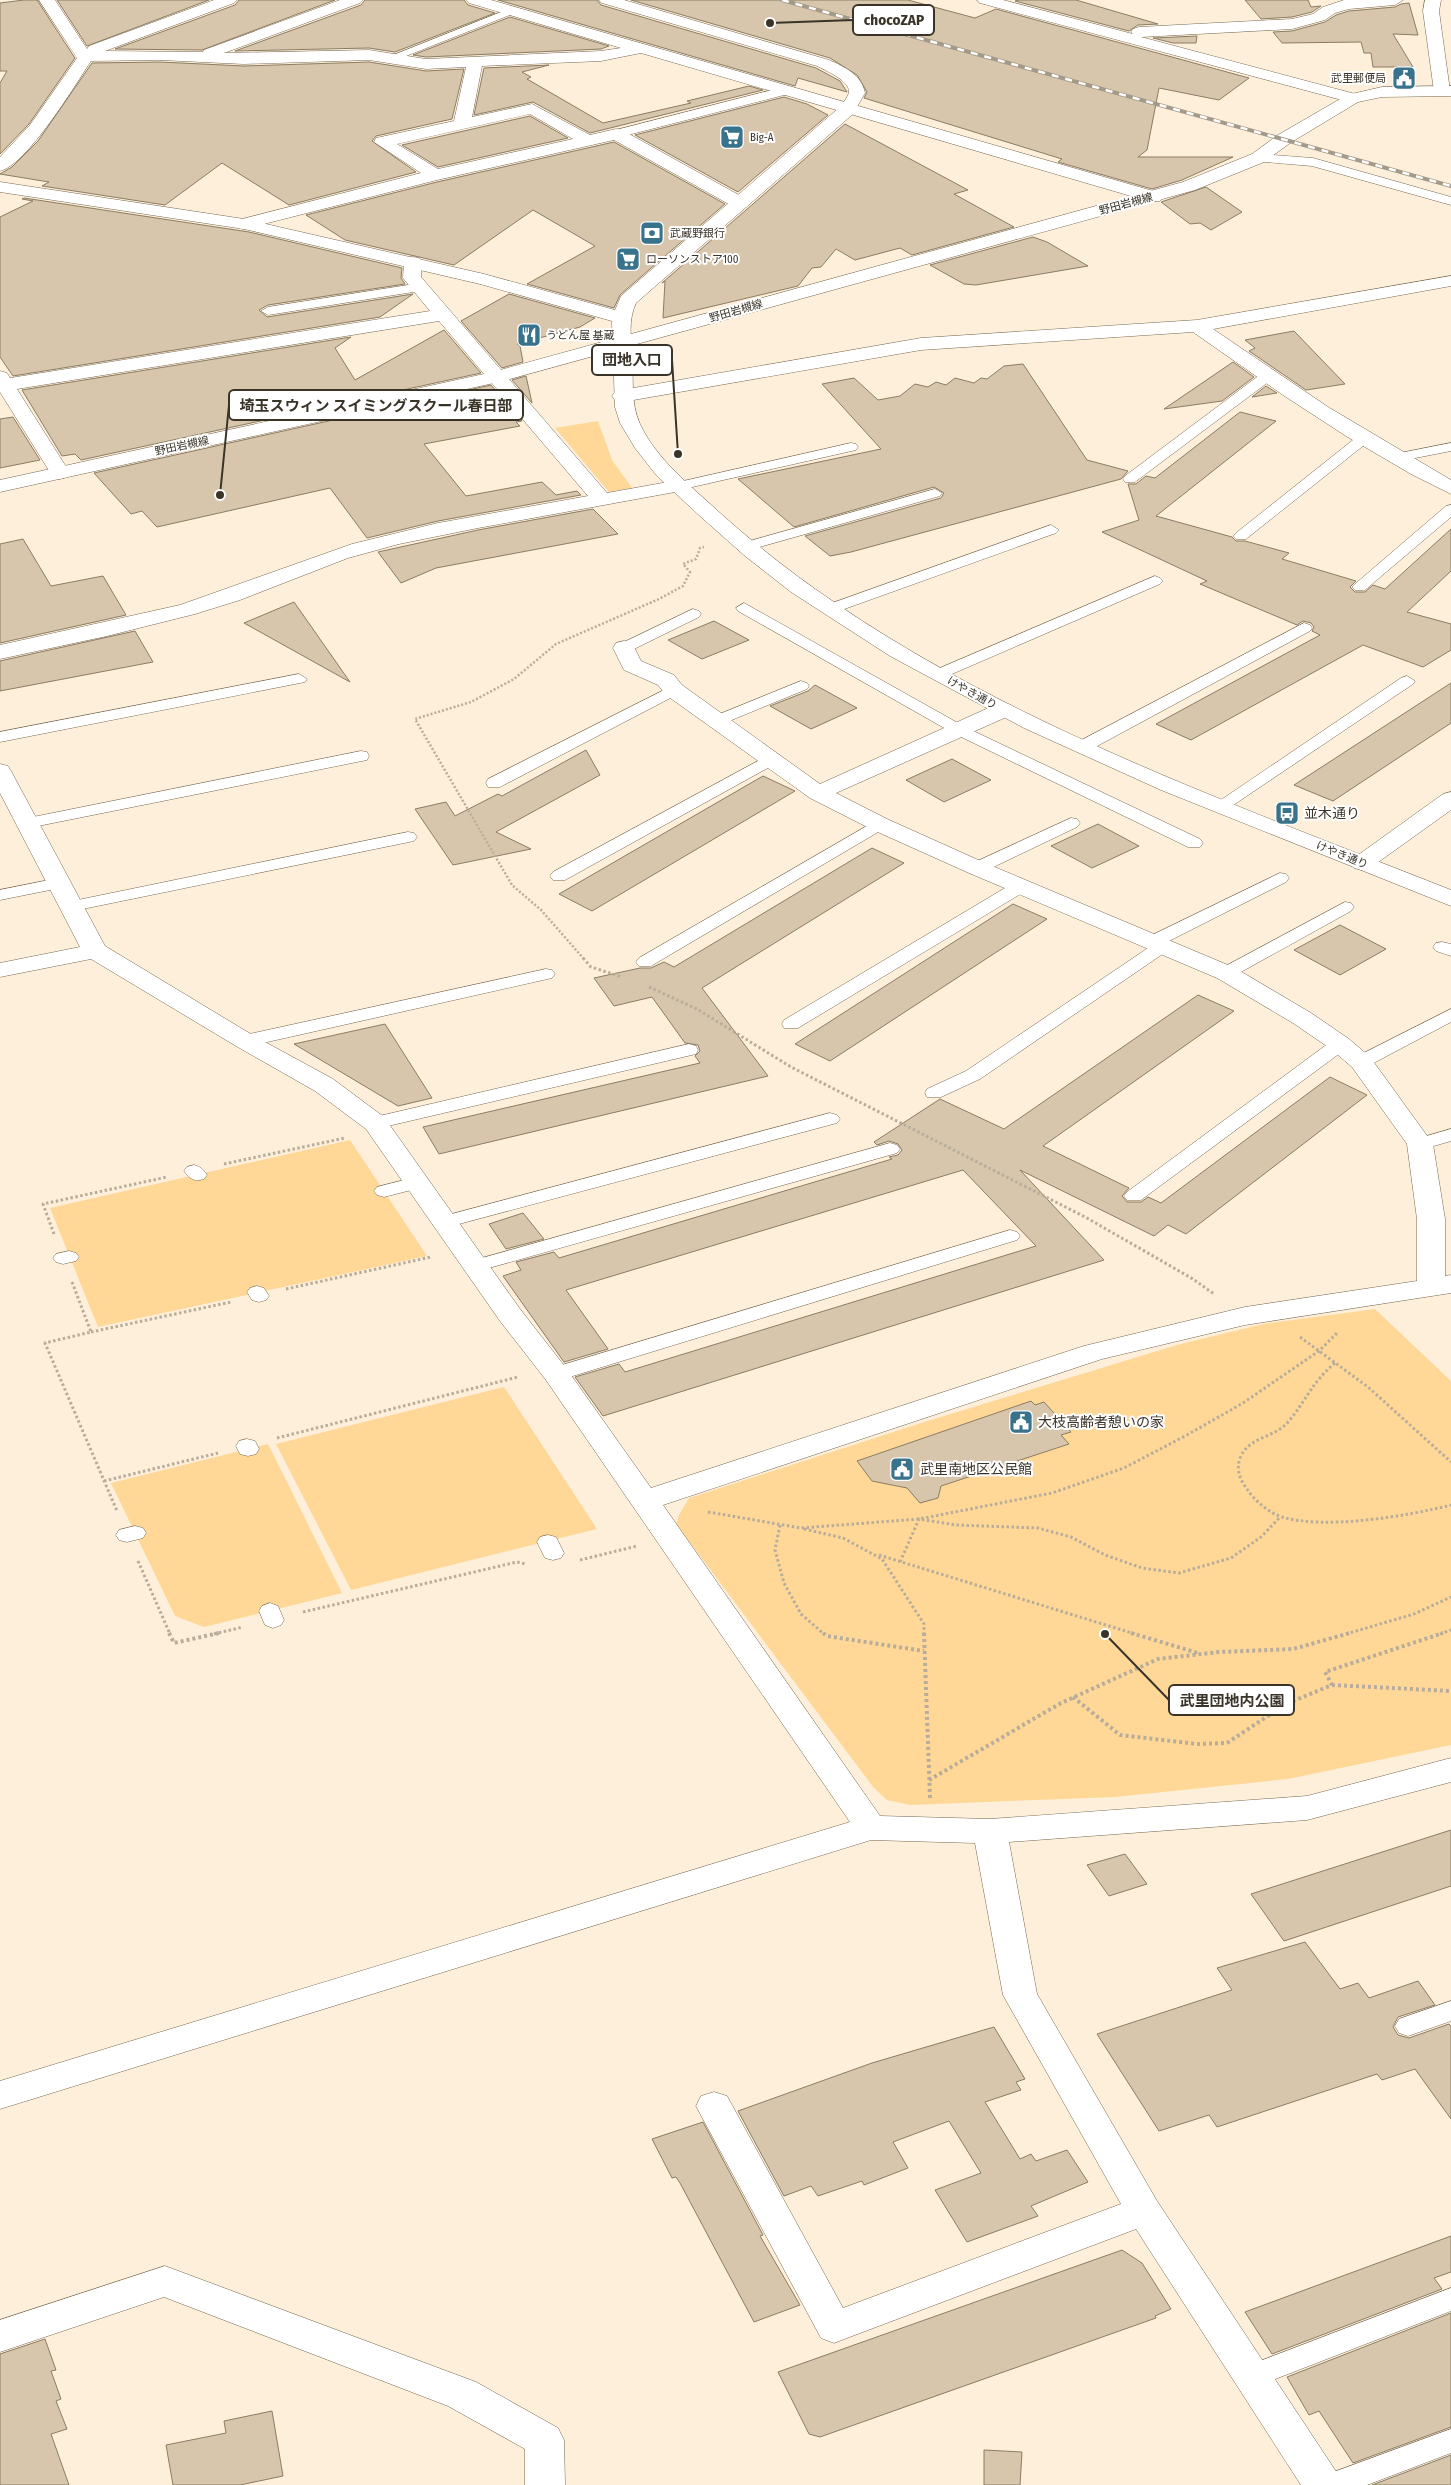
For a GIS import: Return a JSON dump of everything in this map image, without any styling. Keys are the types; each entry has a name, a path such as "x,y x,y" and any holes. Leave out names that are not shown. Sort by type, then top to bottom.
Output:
{"street":[{"path":"0,166 18,150 58,100 85,58 47,0"},
{"path":"83,54 229,0"},
{"path":"202,56 355,0"},
{"path":"474,0 847,110 1154,197"},
{"path":"0,187 244,224 484,279 619,317 628,300 847,110 857,93 856,87 841,71 823,63 607,0"},
{"path":"985,0 1353,98"},
{"path":"1109,33 1292,24 1319,17 1328,10 1347,4 1395,0"},
{"path":"1433,0 1431,11 1446,91"},
{"path":"83,54 202,56 244,59 369,55 414,63 600,56 642,49"},
{"path":"462,124 475,62"},
{"name":"野田岩槻線","path":"0,486 496,376 1154,197 1189,186 1258,158 1284,139 1353,98 1382,92 1446,91"},
{"path":"435,175 382,142 532,109 587,140"},
{"path":"244,224 435,175 616,134 740,203"},
{"path":"413,262 412,278 445,314 602,500"},
{"path":"622,396 921,344 1197,326 1451,281"},
{"path":"60,473 3,381 445,314"},
{"name":"けやき通り","path":"619,317 622,342 622,396 629,422 640,442 679,486 744,547 830,609 1003,710 1082,747 1220,806 1451,899"},
{"path":"1197,326 1266,377 1363,440 1451,488"},
{"path":"0,652 141,622 214,602 311,564 359,548 429,532 679,486"},
{"path":"624,648 632,664 666,680 674,690 818,794 878,824 977,868 1226,973 1302,1018 1340,1044 1361,1062 1420,1144 1441,1285 1266,1312 1094,1352 644,1502"},
{"path":"818,794 1003,710"},
{"path":"0,771 73,906 95,951 245,1041 324,1084 377,1126 475,1266 554,1371 871,1828"},
{"path":"1362,863 1451,799"},
{"path":"0,970 95,951"},
{"path":"0,2096 871,1828 990,1830 1307,1808 1451,1770"},
{"path":"990,1830 1020,1994 1144,2211 1323,2485"},
{"path":"714,2106 834,2327 1144,2211"},
{"path":"0,2336 165,2281 462,2394 544,2440 545,2485"}],"lane":[{"path":"392,58 511,11"},
{"path":"616,134 784,91"},
{"path":"1258,158 1312,162 1451,201"},
{"path":"268,311 421,288"},
{"path":"1130,479 1266,377"},
{"path":"1241,536 1363,440"},
{"path":"679,486 851,446"},
{"path":"1395,458 1451,447"},
{"path":"744,547 935,493"},
{"path":"1360,587 1451,509"},
{"path":"830,609 1051,530"},
{"path":"939,674 1155,582"},
{"path":"744,608 959,730 1194,843"},
{"path":"624,648 694,614"},
{"path":"1082,747 1304,628"},
{"path":"0,737 299,679"},
{"path":"1220,806 1408,681"},
{"path":"716,721 802,686"},
{"path":"494,783 674,690"},
{"path":"28,823 361,756"},
{"path":"559,876 769,760"},
{"path":"977,868 1071,823"},
{"path":"645,962 878,824"},
{"path":"73,906 408,837"},
{"path":"934,1093 973,1075 1156,945 1280,878"},
{"path":"0,895 59,883"},
{"path":"790,1024 1021,886"},
{"path":"1226,973 1345,907"},
{"path":"245,1041 546,974"},
{"path":"1361,1062 1451,1016"},
{"path":"1134,1196 1340,1044"},
{"path":"377,1126 688,1050"},
{"path":"444,1222 830,1119"},
{"path":"1420,1144 1451,1135"},
{"path":"475,1266 890,1149"},
{"path":"384,1191 416,1183"},
{"path":"554,1371 1010,1236"},
{"path":"1408,2026 1451,2011"},
{"path":"1252,2376 1451,2299"},
{"path":"1332,2485 1451,2441"}],"path":[{"path":"377,1126 195,1173 43,1204 66,1258 91,1332 45,1343 104,1481 131,1534 174,1643 272,1615 492,1568"},
{"path":"801,1528 919,1519 1052,1493 1124,1468 1243,1403 1319,1351 1348,1323 1366,1296"},
{"path":"1266,1312 1368,1388 1451,1462"},
{"path":"1336,1363 1319,1376 1288,1424 1252,1442 1240,1458 1239,1478 1253,1499 1280,1517 1312,1523 1342,1522 1383,1516 1416,1514 1451,1505"},
{"path":"104,1481 554,1371"},
{"path":"702,1512 801,1528 843,1538 882,1559 924,1624 931,1829"},
{"path":"919,1519 956,1525 1038,1528 1071,1537 1105,1555 1142,1568 1180,1574 1231,1558 1261,1538 1280,1517"},
{"path":"900,1562 919,1519"},
{"path":"780,1525 775,1550 784,1583 801,1614 827,1636 924,1651"},
{"path":"574,1561 631,1548"},
{"path":"871,1553 1201,1654"},
{"path":"929,1780 1073,1697 1158,1659 1201,1654 1293,1649 1414,1614 1451,1597"},
{"path":"1332,1685 1326,1672 1451,1630"},
{"path":"1073,1697 1120,1735 1157,1742 1197,1744 1227,1743 1286,1704 1332,1685 1451,1690"}],"shaded area":[{"path":"598,421 612,460 632,488 609,492 555,428"},
{"path":"350,1140 427,1256 98,1327 50,1208"},
{"path":"1375,1309 1451,1381 1451,1745 1288,1779 1115,1797 910,1805 887,1800 874,1788 676,1524 689,1498 921,1423 1177,1345 1263,1324"},
{"path":"504,1387 597,1529 351,1590 276,1444"},
{"path":"268,1444 342,1593 204,1627 175,1616 111,1483"}],"building":[{"path":"37,0 75,58 29,124 0,154 0,83 7,71 0,71 0,3"},
{"path":"57,0 209,0 87,46"},
{"path":"239,0 335,0 202,50 115,49 235,5"},
{"path":"365,0 464,0 468,5 495,13 395,52 369,48 235,51 361,5"},
{"path":"498,0 597,0 601,5 816,68 840,81 847,92 798,78 795,86"},
{"path":"631,0 908,0 975,18 996,9 1249,78 1219,100 1159,88 1147,150 1138,157 1233,157 1182,180 1152,189 1058,162 1062,159 864,98 867,92 857,75 830,58"},
{"path":"1076,0 1158,24 1138,25 1129,31 1015,1"},
{"path":"1245,0 1308,0 1311,7 1321,6 1312,12 1292,17 1261,19"},
{"path":"1409,3 1418,35 1393,34 1413,67 1373,67 1371,53 1364,53 1361,42 1282,43 1273,32 1292,31 1325,22 1336,15 1349,11 1395,7"},
{"path":"510,17 609,46 601,49 426,57 413,55"},
{"path":"1197,36 1196,43 1173,43 1153,38"},
{"path":"160,62 244,66 369,62 426,71 464,69 452,119 376,136 372,141 416,172 289,205 222,163 165,205 42,186 49,182 0,174 12,167 38,141 92,63"},
{"path":"549,65 522,72 531,77 527,79 603,123 691,103 687,101 749,86 763,90 590,133 533,102 474,115 484,68"},
{"path":"784,97 807,104 828,115 738,192 635,135"},
{"path":"530,116 568,138 438,167 402,145"},
{"path":"845,124 968,190 954,194 1014,227 912,255 900,248 855,260 836,249 821,267 812,268 798,286 663,318 665,281 662,283"},
{"path":"614,142 725,204 620,295 614,308 527,284 595,246 533,210 454,265 345,240 306,215 437,182"},
{"path":"1206,187 1242,212 1211,230 1200,223 1190,224 1161,202"},
{"path":"22,199 249,232 402,268 401,278 405,284 268,305 259,310 267,317 413,294 380,317 13,376 0,357 0,217 33,201"},
{"path":"1033,237 1047,242 1088,266 976,285 964,284 930,265"},
{"path":"509,294 595,318 580,327 517,344 520,346 523,362 502,368 461,321"},
{"path":"444,330 481,373 81,460 75,454 62,456 22,390 351,337 335,348 355,380"},
{"path":"1294,331 1345,384 1306,390 1249,351 1255,348 1245,340"},
{"path":"1233,362 1254,377 1222,401 1164,409"},
{"path":"1023,364 1087,460 1128,471 1121,479 851,552 830,556 805,536 941,498 944,493 934,487 794,527 738,479 881,449 822,384 854,378 878,400 900,396 915,384 928,387 936,382 946,385 955,378 974,383 981,378 987,379 1004,366"},
{"path":"526,376 532,403 512,380"},
{"path":"491,385 522,421 516,422 520,426 424,444 466,496 542,482 556,495 577,491 581,495 438,521 367,538 330,488 157,527 142,511 131,514 94,473"},
{"path":"1266,386 1277,393 1252,397"},
{"path":"1240,412 1276,421 1156,516 1232,537 1236,541 1245,541 1289,553 1282,559 1356,581 1350,587 1355,592 1365,592 1373,585 1385,589 1451,529 1451,571 1407,612 1451,624 1451,650 1423,667 1363,645 1191,740 1156,724 1320,635 1312,631 1314,627 1311,623 1303,621 1297,625 1200,584 1207,581 1102,532 1139,520 1128,484 1136,484 1146,476 1155,478"},
{"path":"13,417 40,460 0,468 0,419"},
{"path":"593,509 618,534 436,568 401,583 378,552 478,530"},
{"path":"23,539 51,586 103,576 126,615 0,643 0,544"},
{"path":"294,602 350,682 244,623"},
{"path":"714,621 749,640 702,659 668,640"},
{"path":"135,631 153,662 0,691 0,661"},
{"path":"1451,683 1451,723 1333,801 1294,785"},
{"path":"815,685 857,708 811,729 770,706 808,691"},
{"path":"586,750 600,775 496,832 531,849 453,865 415,809 446,802 455,816 498,794 502,796"},
{"path":"952,759 991,780 944,802 906,780"},
{"path":"763,776 795,791 592,911 559,894"},
{"path":"1098,824 1139,846 1092,868 1051,846"},
{"path":"872,848 904,863 702,988 768,1076 439,1154 423,1127 700,1063 695,1056 700,1051 698,1045 685,1043 652,997 614,1006 594,978 640,968 651,968 664,962 674,967"},
{"path":"1013,904 1047,919 830,1061 795,1044"},
{"path":"1340,925 1386,949 1340,975 1294,950"},
{"path":"1198,995 1234,1011 1043,1146 1129,1188 1122,1196 1127,1202 1141,1202 1148,1197 1161,1203 1330,1077 1367,1095 1186,1234 1168,1225 1154,1236 1020,1170 1104,1260 603,1416 575,1377 619,1364 625,1372 1036,1246 963,1170 566,1290 608,1349 564,1362 503,1276 521,1270 516,1262 554,1252 559,1258 892,1159 889,1157 898,1155 902,1150 898,1144 889,1141 877,1145 874,1142 940,1099 1004,1129"},
{"path":"385,1024 432,1098 398,1106 294,1044"},
{"path":"523,1213 544,1239 506,1249 489,1224"},
{"path":"1031,1401 1035,1405 1044,1402 1071,1432 1061,1435 1069,1444 941,1486 938,1498 920,1503 907,1488 872,1481 857,1461"},
{"path":"1451,1830 1451,1886 1284,1941 1251,1894"},
{"path":"1125,1854 1147,1884 1109,1896 1087,1865"},
{"path":"1305,1942 1340,1989 1358,1983 1369,1998 1418,1981 1435,2005 1398,2017 1393,2027 1398,2035 1409,2038 1449,2024 1451,2026 1451,2119 1415,2069 1382,2080 1377,2074 1217,2127 1209,2115 1159,2131 1097,2034 1232,1990 1217,1968"},
{"path":"994,2027 1025,2079 1016,2082 1021,2090 985,2102 1020,2159 1031,2154 1036,2161 1067,2150 1088,2182 1031,2206 1038,2216 967,2242 935,2190 981,2173 949,2121 893,2142 908,2168 864,2185 862,2181 818,2196 811,2186 784,2196 738,2111 872,2063"},
{"path":"703,2122 763,2235 760,2236 800,2305 754,2322 680,2183 676,2177 672,2178 652,2139"},
{"path":"1451,2236 1451,2272 1434,2278 1442,2289 1272,2354 1245,2312"},
{"path":"1122,2250 1142,2263 1171,2309 1155,2316 1156,2318 820,2437 809,2434 778,2372"},
{"path":"1451,2313 1451,2427 1353,2463 1319,2411 1309,2415 1287,2377"},
{"path":"45,2339 56,2370 51,2371 61,2399 56,2401 67,2429 51,2434 69,2485 0,2485 0,2354"},
{"path":"272,2411 283,2476 240,2485 173,2485 166,2445 226,2433 224,2421"},
{"path":"984,2450 1022,2452 1020,2485 984,2485"},
{"path":"1451,2455 1451,2485 1372,2485"}],"railway":[{"path":"782,0 1451,186"}],"place":[{"name":"chocoZAP","path":"770,23"},
{"name":"武里郵便局","path":"1404,78"},
{"name":"Big-A","path":"732,137"},
{"name":"武蔵野銀行","path":"652,233"},
{"name":"ローソンストア100","path":"628,259"},
{"name":"うどん屋 基蔵","path":"529,335"},
{"name":"団地入口","path":"678,454"},
{"name":"埼玉スウィン スイミングスクール春日部","path":"220,495"},
{"name":"並木通り","path":"1287,813"},
{"name":"大枝高齢者憩いの家","path":"1021,1422"},
{"name":"武里南地区公民館","path":"902,1469"},
{"name":"武里団地内公園","path":"1105,1634"}]}
